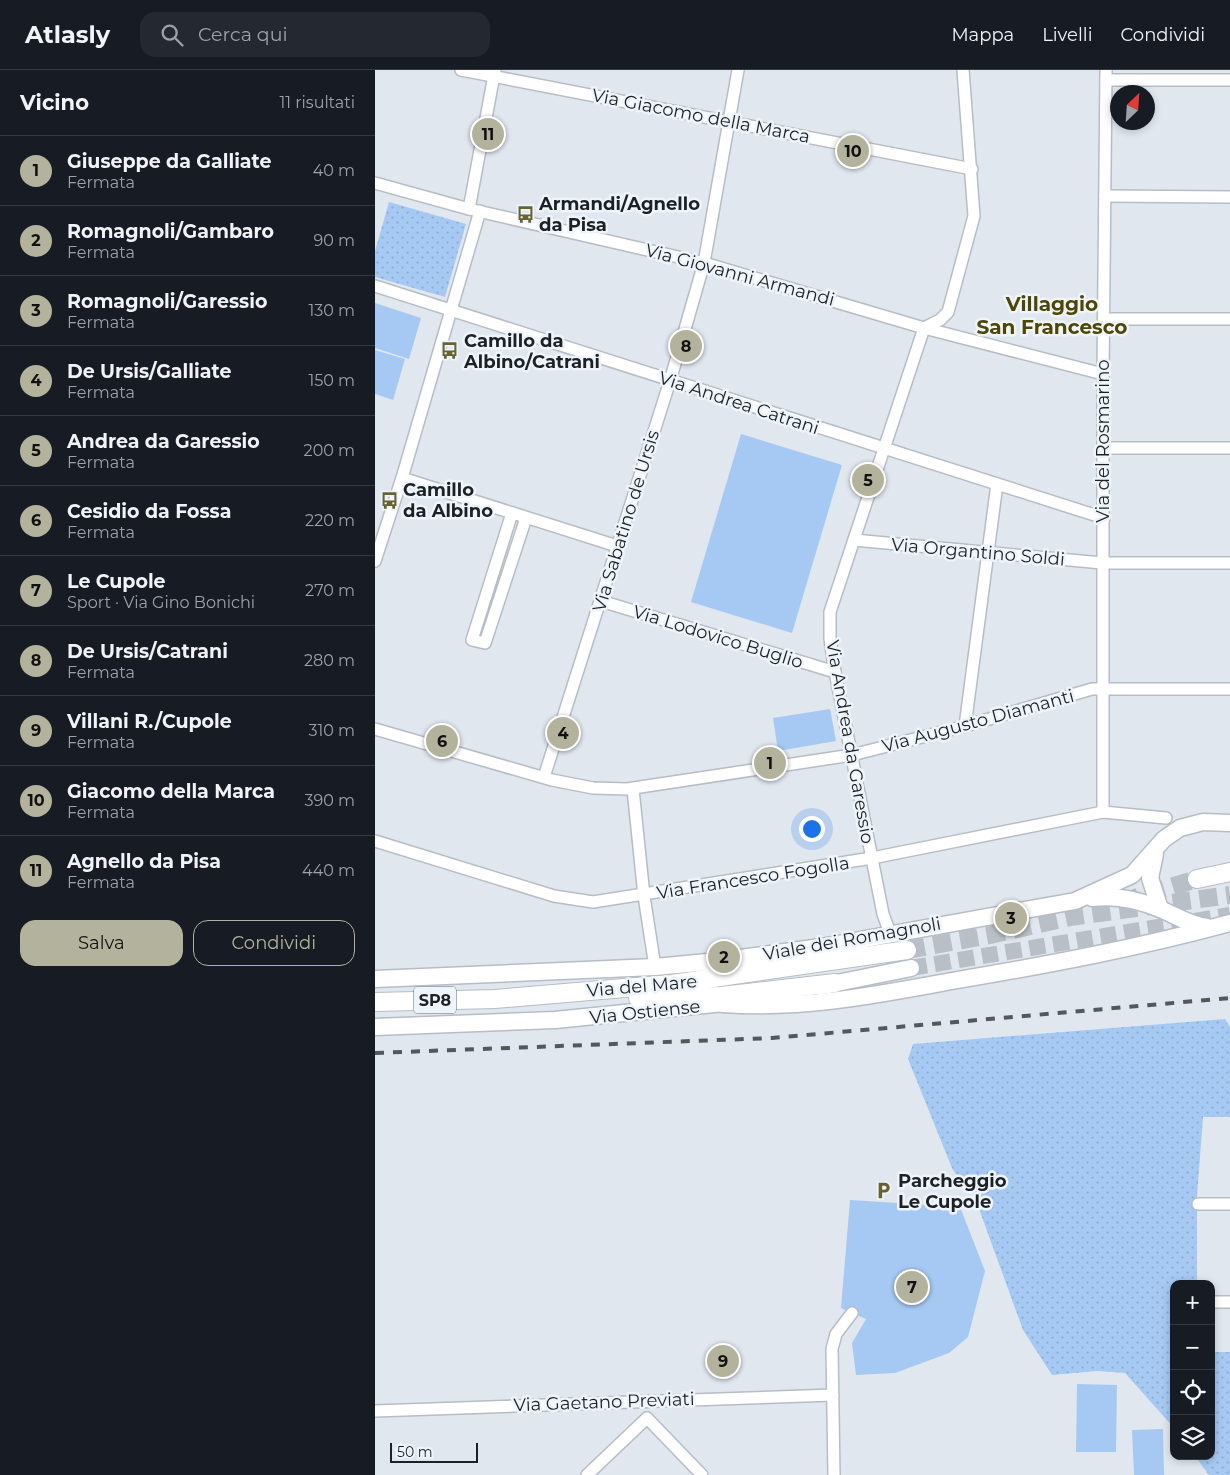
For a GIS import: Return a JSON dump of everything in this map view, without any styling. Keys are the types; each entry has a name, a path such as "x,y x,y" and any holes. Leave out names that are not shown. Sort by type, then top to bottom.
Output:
{"main road":[{"name":"Viale dei Romagnoli","path":"375,979 655,967 771,954 1075,901 1132,875 1171,833 1188,824 1203,822 1230,823"},
{"name":"Viale dei Romagnoli","path":"1159,846 1149,874 1154,894 1161,909"},
{"path":"1197,879 1230,872"},
{"path":"1075,901 1119,897 1161,909 1194,925 1213,928"},
{"path":"721,1004 783,1006 878,994 1139,946 1230,923"},
{"name":"Via del Mare","path":"375,1002 495,999 701,981 907,950"},
{"name":"Via Ostiense","path":"375,1027 555,1020 721,1004 794,992 911,968"},
{"path":"495,999 691,997 835,983"}],"street":[{"name":"Via Giacomo della Marca","path":"461,70 494,73 727,122 972,169"},
{"name":"Via Sabatino de Ursis","path":"544,777 601,601 705,263 727,122 738,70"},
{"path":"924,328 940,320 948,312 974,216 972,169 963,70"},
{"path":"375,561 379,531 402,478 451,309 475,210 494,73"},
{"path":"1106,75 1230,80"},
{"name":"Via del Rosmarino","path":"1103,812 1105,689 1102,563 1104,518 1103,374 1106,75"},
{"name":"Via Giovanni Armandi","path":"375,183 475,210 705,263 924,328 1103,374"},
{"path":"1105,196 1230,197"},
{"name":"Via Andrea Catrani","path":"375,286 1104,518"},
{"path":"1104,319 1230,319"},
{"name":"Via Andrea da Garessio","path":"890,933 883,914 835,672 830,639 830,612 924,328"},
{"path":"1104,448 1230,448"},
{"path":"402,478 617,546"},
{"path":"965,726 997,484"},
{"path":"512,513 472,640 485,643 526,518"},
{"name":"Via Organtino Soldi","path":"854,540 1102,563 1230,563"},
{"name":"Via Lodovico Buglio","path":"601,601 835,672"},
{"name":"Via Augusto Diamanti","path":"375,729 544,777 593,788 633,789 852,755 965,726 1092,689 1230,689"},
{"path":"633,789 644,896 655,967"},
{"name":"Via Francesco Fogolla","path":"375,841 570,900 593,902 644,896 872,858 1103,812 1166,818"},
{"path":"1198,1204 1230,1204"},
{"path":"1215,1302 1230,1302"},
{"path":"835,1475 833,1343 838,1330 852,1313"},
{"name":"Via Gaetano Previati","path":"375,1411 646,1400 833,1395"},
{"path":"646,1400 647,1418 701,1475"},
{"path":"587,1475 647,1418"}],"shaded area":[{"path":"389,202 466,224 445,297 375,277 375,251"},
{"path":"375,303 421,318 409,359 375,348"},
{"path":"375,350 405,359 393,400 375,394"},
{"path":"741,434 842,465 792,633 691,602"},
{"path":"830,709 836,741 778,751 773,718"},
{"path":"1225,1019 1230,1027 1230,1117 1203,1117 1197,1196 1197,1280 1170,1280 1170,1424 1125,1373 1097,1371 1052,1375 1023,1330 970,1184 957,1176 952,1168 908,1059 913,1044"},
{"path":"850,1200 960,1207 985,1271 968,1337 949,1353 895,1373 856,1375 852,1343 866,1319 841,1308"},
{"path":"1215,1352 1230,1352 1230,1475 1209,1475 1198,1460 1215,1460"},
{"path":"1077,1384 1117,1385 1116,1452 1076,1452"},
{"path":"1163,1429 1164,1475 1134,1475 1132,1430"}],"tunnel":[{"path":"1121,902 1197,879"},
{"path":"907,950 990,935 1070,917 1230,895"},
{"path":"911,968 1230,915"}],"railway":[{"path":"375,1053 772,1038 1230,998"}],"place":[{"name":"Agnello da Pisa","path":"488,134"},
{"name":"Giacomo della Marca","path":"853,151"},
{"name":"Armandi/Agnello da Pisa","path":"525,214"},
{"name":"De Ursis/Catrani","path":"686,346"},
{"name":"Camillo da Albino/Catrani","path":"450,351"},
{"name":"Andrea da Garessio","path":"868,480"},
{"name":"Camillo da Albino","path":"389,500"},
{"name":"De Ursis/Galliate","path":"563,733"},
{"name":"Cesidio da Fossa","path":"442,741"},
{"name":"Giuseppe da Galliate","path":"770,763"},
{"name":"Romagnoli/Garessio","path":"1011,918"},
{"name":"Romagnoli/Gambaro","path":"724,957"},
{"name":"Parcheggio Le Cupole","path":"884,1191"},
{"name":"Le Cupole","path":"912,1287"},
{"name":"Villani R./Cupole","path":"723,1361"}],"district":[{"name":"Villaggio San Francesco","path":"1052,316"}]}
